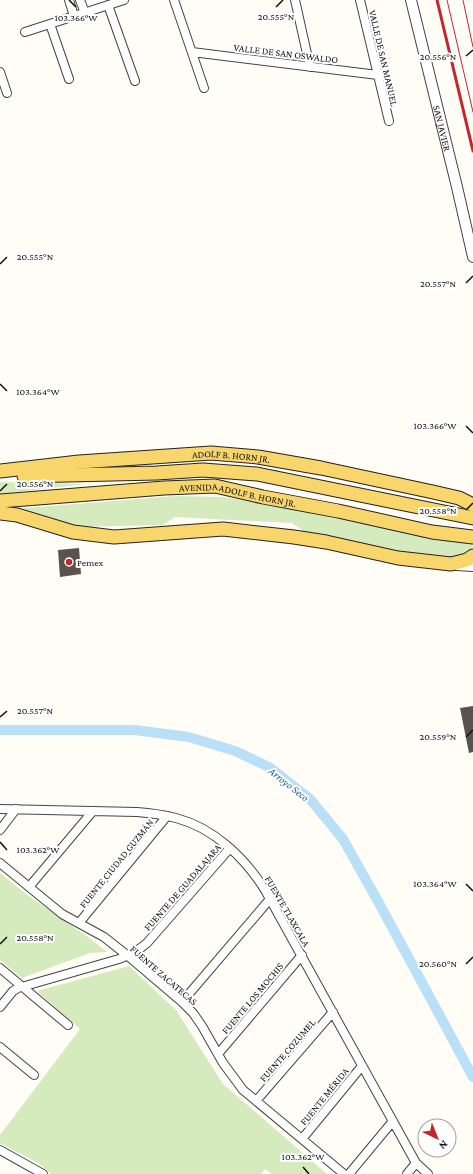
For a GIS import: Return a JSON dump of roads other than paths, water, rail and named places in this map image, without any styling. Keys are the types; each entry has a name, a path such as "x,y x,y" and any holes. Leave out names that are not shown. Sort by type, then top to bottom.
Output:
{"main road":[{"name":"ADOLF B. HORN JR.","path":"0,471 79,462 211,453 258,457 321,468 459,498 473,505"},
{"name":"AVENIDA ADOLF B. HORN JR.","path":"0,477 158,473 203,470 257,474 473,518"},
{"name":"AVENIDA ADOLF B. HORN JR.","path":"0,502 164,488 215,486 432,532 473,538"},
{"path":"0,513 17,515 73,532 114,537 223,530 313,540 398,558 451,564 467,560 473,556"}],"street":[{"path":"69,0 74,16"},
{"path":"80,0 85,13"},
{"path":"24,32 124,0"},
{"path":"174,0 204,88"},
{"path":"294,0 310,66"},
{"name":"VALLE DE SAN MANUEL","path":"360,0 389,121"},
{"name":"SAN JAVIER","path":"411,0 473,257"},
{"path":"108,5 135,81"},
{"path":"50,24 68,79"},
{"name":"VALLE DE SAN OSWALDO","path":"192,52 378,75"},
{"path":"0,72 7,94"},
{"name":"ADOLF B. HORN JR.","path":"459,498 473,501"},
{"path":"451,564 473,566"},
{"name":"FUENTE TLAXCALA","path":"0,809 152,813 177,818 193,824 236,852 254,873 270,899 416,1163 428,1174"},
{"path":"0,830 16,809"},
{"path":"29,887 93,811"},
{"name":"FUENTE CIUDAD GUZMÁN","path":"79,923 167,816"},
{"name":"FUENTE DE GUADALAJARA","path":"0,1007 14,991 22,987 128,956 140,949 148,943 230,848"},
{"name":"FUENTE ZACATECAS","path":"0,863 62,914 104,937 182,1002 193,1013 202,1026 223,1064 240,1086 344,1174"},
{"path":"182,1002 270,899"},
{"name":"FUENTE LOS MOCHIS","path":"218,1054 302,956"},
{"path":"0,968 68,1025"},
{"name":"FUENTE COZUMEL","path":"256,1101 333,1012"},
{"path":"0,1048 34,1075"},
{"name":"FUENTE MÉRIDA","path":"302,1139 362,1066"},
{"path":"349,1174 392,1121"},
{"path":"1,1153 43,1174"},
{"path":"407,1174 416,1163"}],"waterway":[{"name":"Arroyo Seco","path":"0,730 135,730 189,737 235,751 269,767 310,799 343,839 473,1077"}],"tram line":[{"path":"447,0 473,112"},
{"path":"463,0 473,47"}],"railway":[{"path":"437,0 473,151"}],"place":[{"name":"Pemex","path":"69,562"}]}
